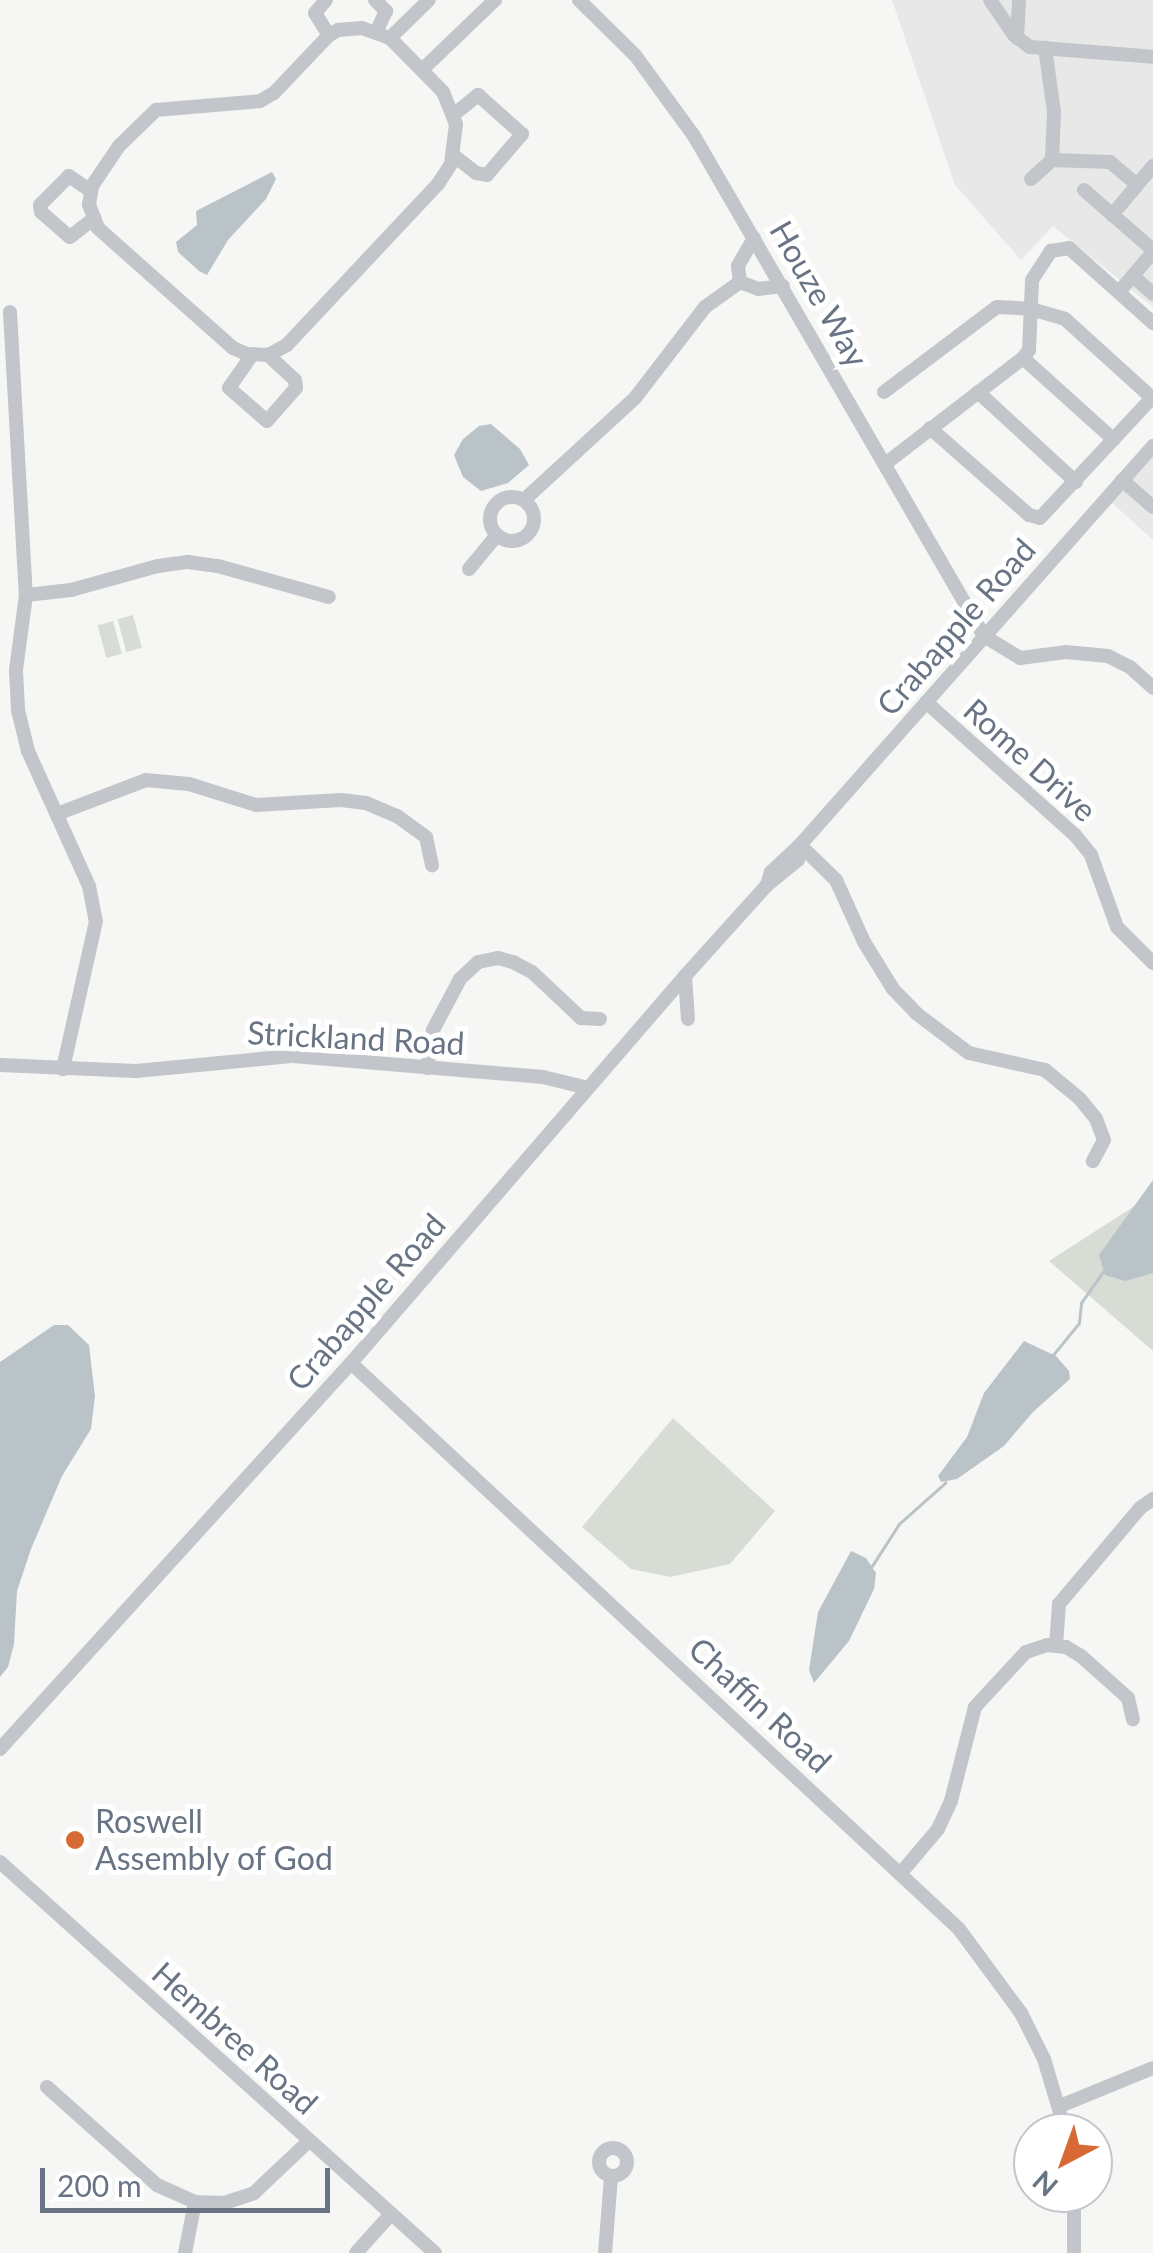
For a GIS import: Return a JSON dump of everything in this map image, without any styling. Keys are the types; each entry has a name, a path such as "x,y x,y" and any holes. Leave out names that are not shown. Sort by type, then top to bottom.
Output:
{"street":[{"path":"326,0 316,13 329,35"},
{"path":"375,0 386,11 383,36"},
{"path":"383,36 429,0"},
{"path":"423,68 495,0"},
{"name":"Houze Way","path":"579,0 666,94 754,238 984,636"},
{"path":"990,0 1017,38 1030,47 1153,57"},
{"path":"1017,38 1019,0"},
{"path":"362,28 383,36 423,68 453,115 453,155 438,184 317,316 287,345 268,355 252,355 232,348 155,282 94,218 92,191 98,174 144,117 168,106 260,102 329,35 362,28"},
{"path":"1046,48 1054,112 1052,160"},
{"path":"453,115 478,95 522,134 487,175 476,173 453,155"},
{"path":"1031,179 1052,160 1110,162 1137,186"},
{"path":"1112,215 1153,166"},
{"path":"92,191 70,176 40,205 41,212 70,237 94,218"},
{"path":"1084,190 1153,252 1118,292"},
{"path":"740,282 738,266 754,238"},
{"path":"885,464 1024,358 1036,269 1052,251 1064,247 1153,323"},
{"path":"1133,276 1153,294"},
{"path":"740,282 758,289 782,286"},
{"path":"524,500 635,398 704,307 740,282"},
{"path":"884,392 997,307 1031,309 1065,319 1152,398 1045,517 1035,518 930,428"},
{"path":"10,312 26,595 16,670 18,710 28,751 89,886 96,921 63,1069"},
{"path":"252,355 229,388 267,421 296,388 295,380 268,355"},
{"path":"1024,358 1114,440"},
{"path":"978,392 1076,482"},
{"name":"Crabapple Road","path":"0,1748 351,1364 685,976 767,885 798,860 800,845 1153,446"},
{"path":"1122,480 1150,499"},
{"path":"510,496 524,500 534,518 530,532 510,541 497,535 490,522 492,508 510,496"},
{"path":"469,569 497,535"},
{"path":"26,595 71,590 158,566 188,562 218,566 329,597"},
{"path":"984,636 1020,658 1066,652 1108,656 1130,667 1153,688"},
{"name":"Rome Drive","path":"926,702 1075,834 1091,855 1117,928 1153,963"},
{"path":"56,814 146,780 188,784 256,805 341,800 366,803 397,816 426,837 432,864"},
{"path":"800,845 836,880 864,942 893,990 917,1014 969,1053 1045,1070 1080,1099 1096,1118 1104,1140 1093,1161"},
{"path":"427,1068 433,1030 460,978 478,962 498,958 514,962 532,972 581,1018 600,1019"},
{"path":"685,976 688,1019"},
{"name":"Strickland Road","path":"0,1065 136,1072 293,1056 544,1077 588,1088"},
{"path":"544,1077 560,1089 562,1118"},
{"path":"368,1344 370,1381"},
{"name":"Chaffin Road","path":"351,1364 959,1929 993,1969 1026,2023 1062,2113"},
{"path":"1056,1646 1059,1604 1140,1508 1153,1499"},
{"path":"900,1874 915,1865 951,1800 962,1741 975,1707 1026,1652 1056,1646 1081,1656 1128,1698 1133,1720"},
{"name":"Hembree Road","path":"0,1862 435,2253"},
{"path":"1060,2106 1153,2068"},
{"path":"47,2087 156,2184 195,2202 224,2202 254,2193 309,2141"},
{"path":"606,2253 612,2176"},
{"path":"185,2253 195,2202"},
{"path":"1074,2213 1074,2253"},
{"path":"356,2253 391,2214"}],"shaded area":[{"path":"892,0 1153,0 1153,307 1053,226 1021,260 955,185"},
{"path":"272,172 276,179 266,199 228,240 207,275 178,252 176,242 197,225 196,211"},
{"path":"491,424 520,449 529,465 508,483 481,491 463,477 454,455 463,439 479,426"},
{"path":"1153,453 1153,540 1110,501"},
{"path":"133,615 142,648 126,652 118,619"},
{"path":"113,621 122,654 106,658 98,625"},
{"path":"1153,1180 1153,1273 1125,1281 1105,1275 1099,1255"},
{"path":"1153,1194 1153,1351 1049,1261"},
{"path":"54,1325 68,1325 89,1345 95,1396 91,1429 62,1476 31,1549 17,1591 14,1644 8,1667 0,1677 0,1362"},
{"path":"1024,1341 1056,1356 1069,1371 1070,1379 1033,1412 1004,1446 957,1479 941,1482 938,1476 967,1437 984,1393"},
{"path":"673,1418 775,1511 730,1564 670,1577 631,1569 582,1527"},
{"path":"851,1551 866,1558 876,1573 874,1589 849,1641 814,1683 809,1670 818,1612"}],"waterway":[{"path":"1053,1355 1079,1323 1081,1303 1103,1272"},
{"path":"872,1566 899,1524 945,1483"}],"place":[{"name":"Roswell Assembly of God","path":"75,1840"}]}
